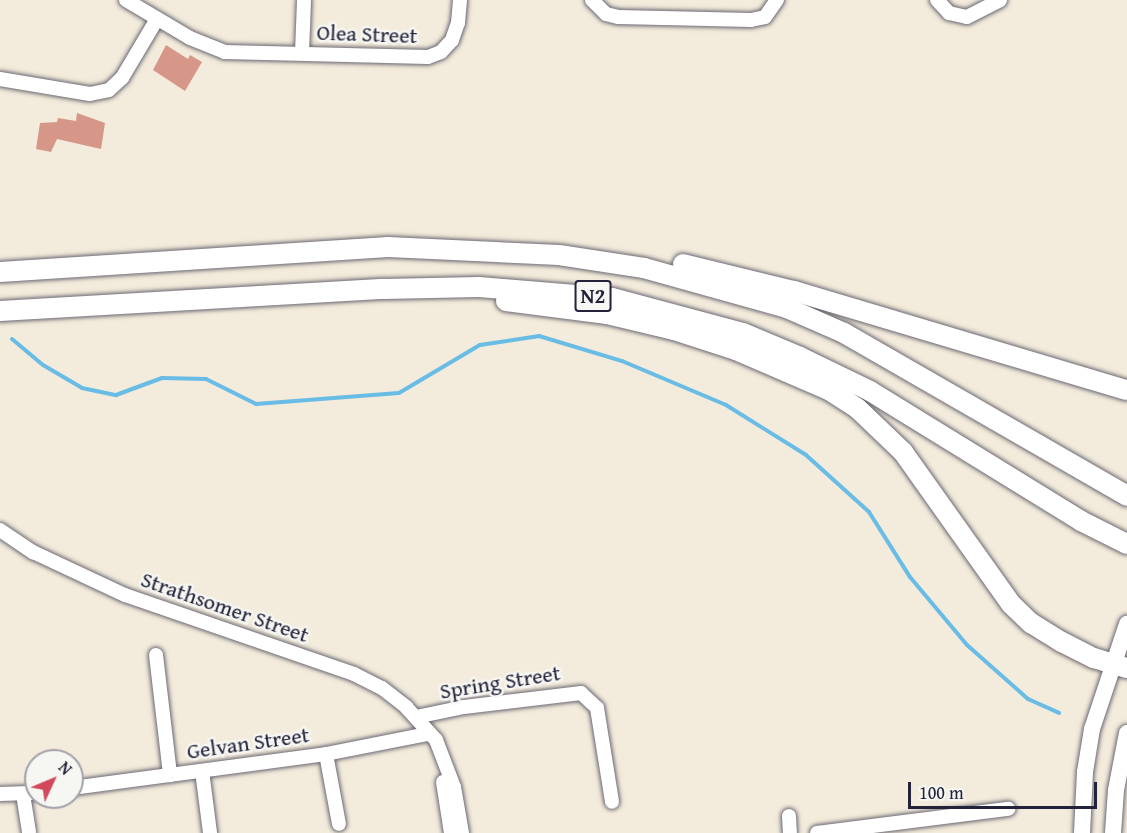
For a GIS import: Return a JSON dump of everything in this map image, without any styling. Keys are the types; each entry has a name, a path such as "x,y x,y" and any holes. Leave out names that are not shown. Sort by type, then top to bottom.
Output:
{"highway":[{"path":"388,247 566,246 650,257 794,291 1127,390"},
{"name":"N2","path":"0,272 388,247 560,255 623,265 716,286 787,308 893,358 1127,496"},
{"name":"N2","path":"0,311 384,289 554,291 612,298 742,333 870,391 1081,521 1127,544"},
{"path":"266,297 481,299 551,305 674,330 791,372 857,408 903,452 1011,604 1031,623 1094,658 1120,666"}],"main road":[{"path":"1082,833 1088,749 1120,666 1127,624"},
{"path":"1113,833 1116,790 1127,734"}],"street":[{"path":"126,0 157,19 224,52 302,53"},
{"name":"Olea Street","path":"304,0 302,53 428,57 445,49 458,23 460,0"},
{"path":"592,0 606,14 618,17 751,20 765,17 777,0"},
{"path":"937,0 949,12 967,17 1000,0"},
{"path":"0,79 90,94 109,90 122,78 157,19"},
{"name":"Strathsomer Street","path":"0,530 33,552 125,595 354,674 382,688 416,717 431,739"},
{"path":"156,655 170,775"},
{"name":"Spring Street","path":"416,717 464,707 581,693 597,708 612,802"},
{"path":"431,739 442,774 451,833"},
{"path":"431,739 454,787 462,833"},
{"name":"Gelvan Street","path":"84,786 431,739"},
{"path":"327,753 339,824"},
{"path":"202,771 210,833"},
{"path":"0,794 24,793"},
{"path":"817,833 1008,808"},
{"path":"29,809 29,833"},
{"path":"789,816 790,833"}],"building":[{"path":"166,45 188,59 190,55 202,62 185,91 153,70"},
{"path":"77,113 105,123 101,149 57,139 51,152 36,149 40,123 57,122 58,118 76,121"}],"waterway":[{"path":"12,339 43,365 82,388 116,395 162,378 206,379 256,404 399,393 480,345 539,336 622,361 726,405 806,455 869,512 910,577 967,645 1028,699 1059,713"}]}
